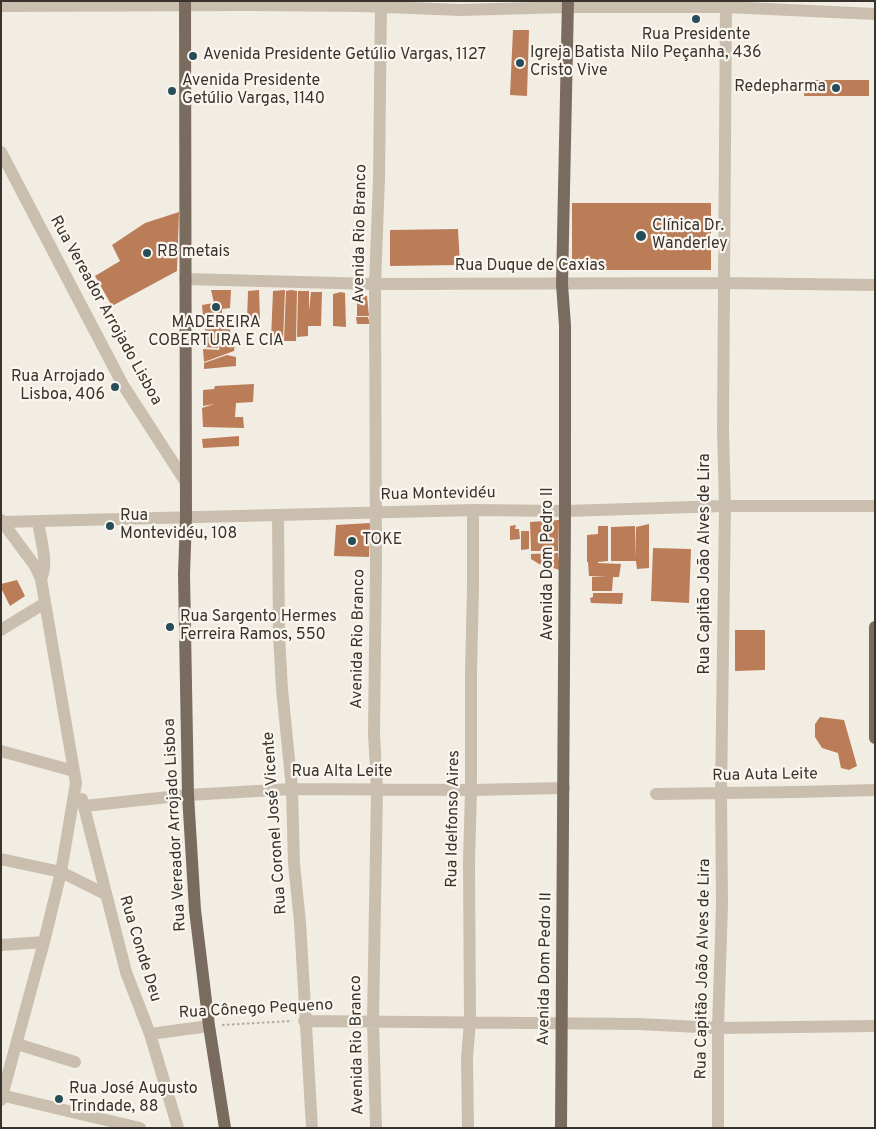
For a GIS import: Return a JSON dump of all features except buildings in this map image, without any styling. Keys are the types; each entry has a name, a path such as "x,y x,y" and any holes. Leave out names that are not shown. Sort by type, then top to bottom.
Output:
{"main road":[{"name":"Rua Vereador Arrojado Lisboa","path":"185,4 186,518 184,574 188,795 195,910 209,1026 225,1128"},
{"name":"Avenida Dom Pedro II","path":"561,1128 565,511 565,326 562,284 568,4"},
{"path":"875,627 875,738"}],"street":[{"path":"1,6 37,3 381,4 460,10 568,4 726,4 875,14"},
{"name":"Avenida Rio Branco","path":"376,1128 373,1021 377,790 374,733 376,512 375,284 379,180 381,4"},
{"name":"Rua Capitão João Alves de Lira","path":"718,1128 718,1028 722,904 726,4"},
{"name":"Rua Vereador Arrojado Lisboa","path":"1,152 123,385 185,481"},
{"name":"Rua Duque de Caxias","path":"186,280 375,284 725,283 875,285"},
{"name":"Rua Montevidéu","path":"2,521 472,510 565,511 724,506 875,506"},
{"name":"Rua Idelfonso Aires","path":"468,1128 471,672 474,587 472,510"},
{"name":"Rua Coronel José Vicente","path":"278,516 282,689 292,789 294,864 300,922 304,1020 312,1128"},
{"path":"2,521 35,566 41,579 75,777 84,806"},
{"path":"38,521 44,559 43,576 41,579"},
{"path":"1,630 45,603"},
{"path":"1,751 75,777"},
{"path":"75,777 61,872 2,1097 140,1128"},
{"name":"Rua Alta Leite","path":"84,806 188,795 292,789 471,790 564,788"},
{"name":"Rua Auta Leite","path":"656,794 875,790"},
{"name":"Rua Conde Deu","path":"84,806 126,972 150,1034 178,1128"},
{"path":"1,859 61,872 105,894"},
{"path":"1,945 44,942"},
{"name":"Rua Cônego Pequeno","path":"304,1020 639,1024 718,1028 875,1026"},
{"name":"Rua Cônego Pequeno","path":"150,1034 209,1026"},
{"path":"17,1044 75,1062"}],"path":[{"name":"Rua Cônego Pequeno","path":"209,1026 304,1020"}],"place":[{"name":"Rua Presidente Nilo Peçanha, 436","path":"696,19"},
{"name":"Avenida Presidente Getúlio Vargas, 1127","path":"193,56"},
{"name":"Igreja Batista Cristo Vive","path":"520,63"},
{"name":"Redepharma","path":"836,88"},
{"name":"Avenida Presidente Getúlio Vargas, 1140","path":"172,91"},
{"name":"Clínica Dr. Wanderley","path":"641,236"},
{"name":"RB metais","path":"147,253"},
{"name":"MADEREIRA COBERTURA E CIA","path":"216,307"},
{"name":"Rua Arrojado Lisboa, 406","path":"115,387"},
{"name":"Rua Montevidéu, 108","path":"110,526"},
{"name":"TOKE","path":"352,541"},
{"name":"Rua Sargento Hermes Ferreira Ramos, 550","path":"170,627"},
{"name":"Rua José Augusto Trindade, 88","path":"59,1099"}]}
